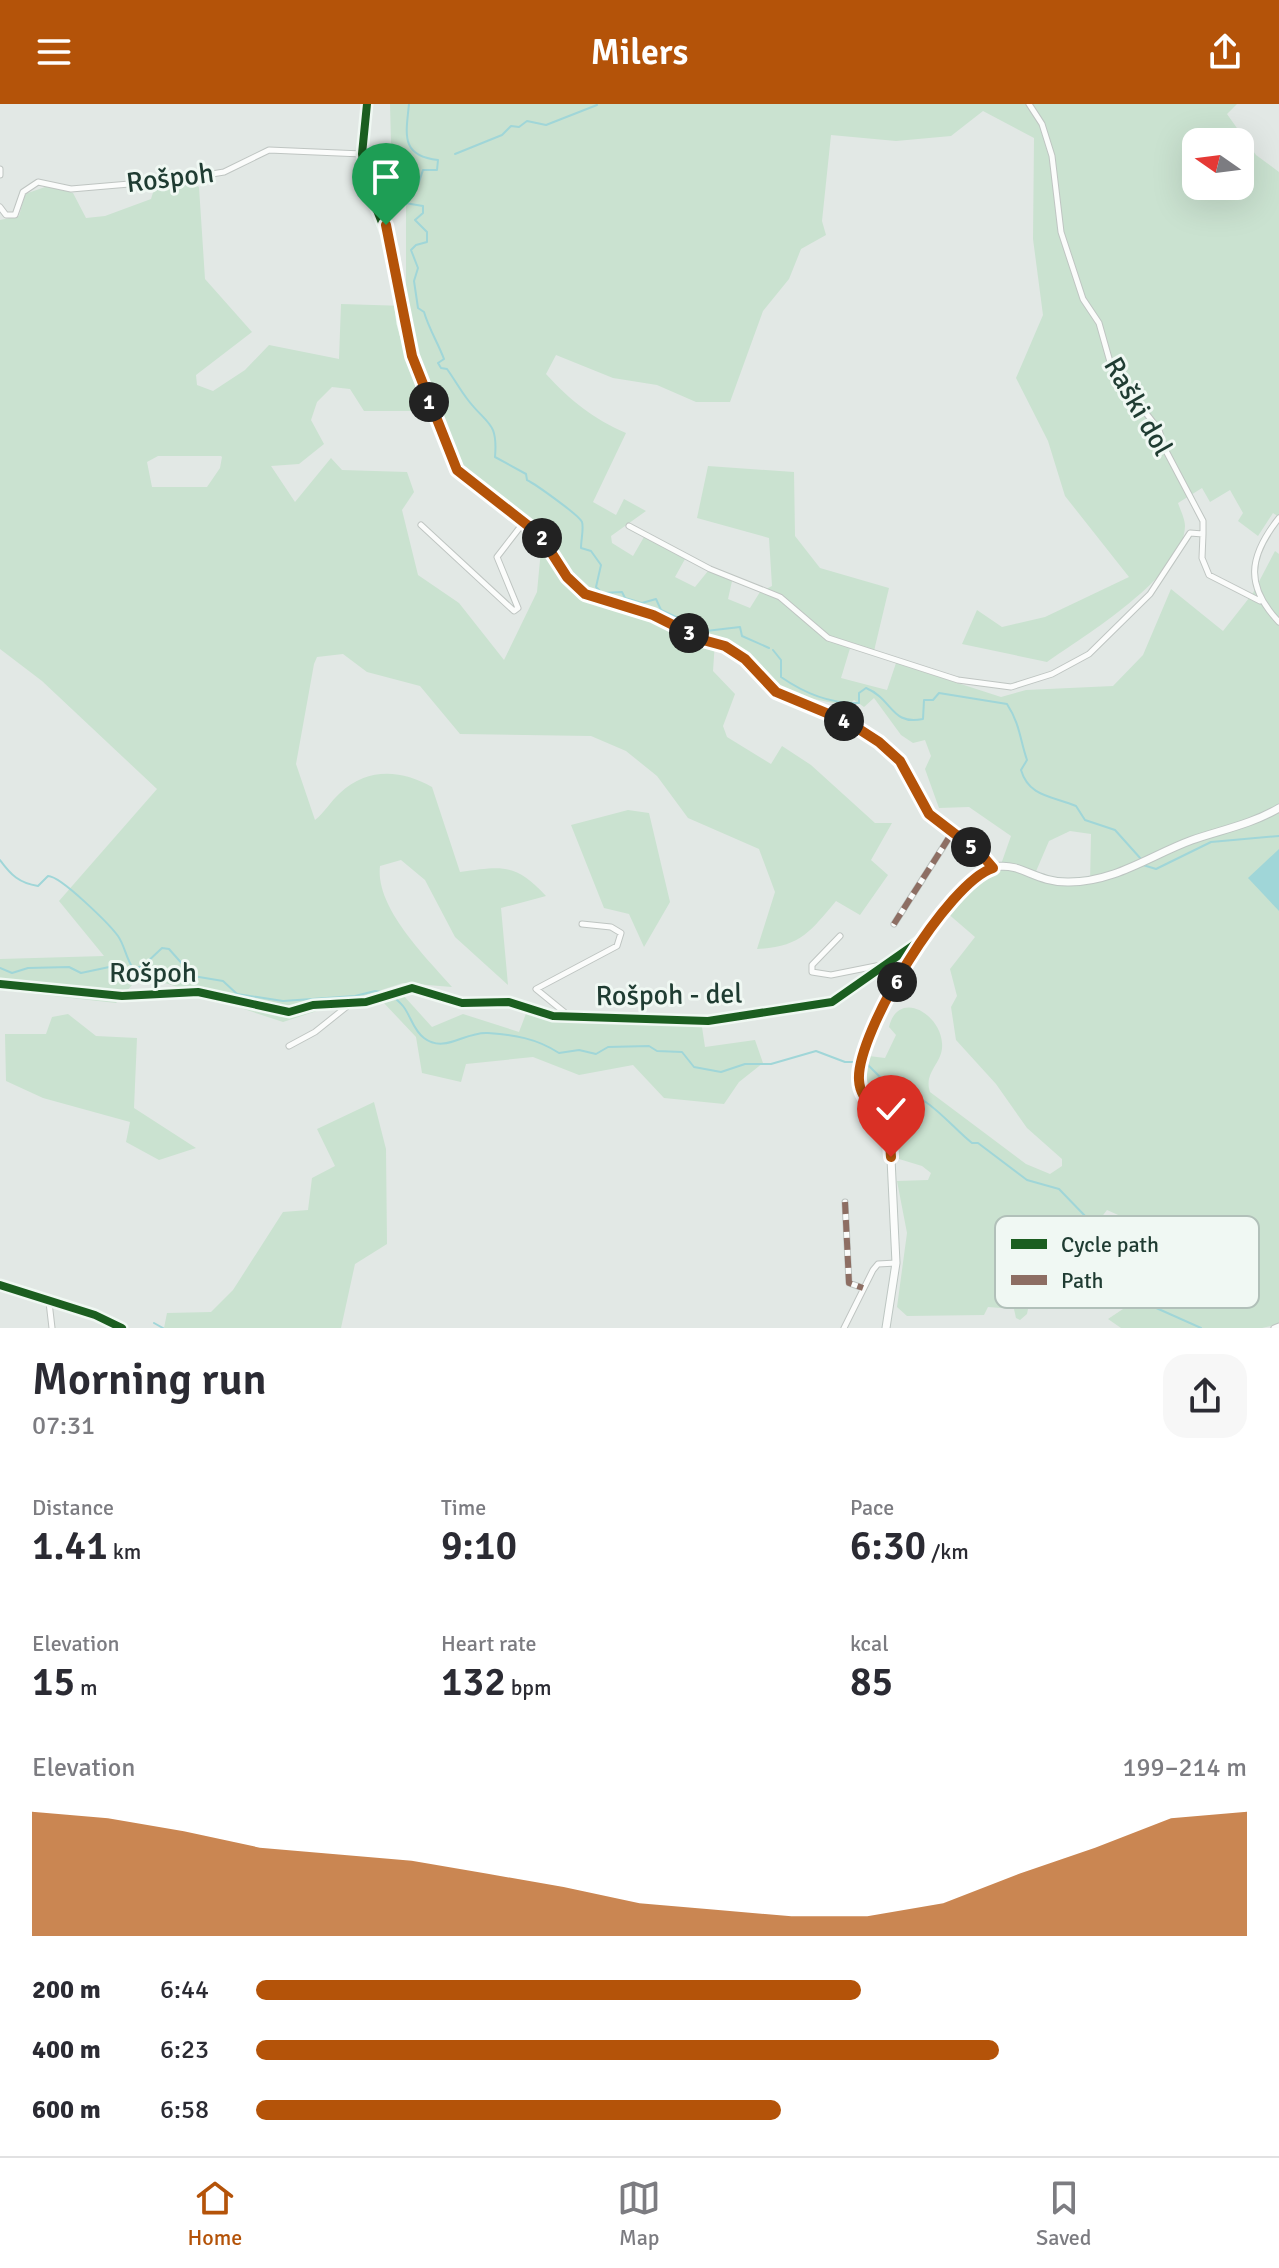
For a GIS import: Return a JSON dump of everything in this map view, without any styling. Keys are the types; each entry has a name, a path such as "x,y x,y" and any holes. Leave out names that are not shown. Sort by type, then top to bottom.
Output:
{"street":[{"path":"367,104 362,154 366,183 393,250 406,334 446,448 465,478 540,535 567,577 585,594 653,615 703,640 725,646 745,659 776,692 848,722 879,742 900,761 922,806 993,868"},
{"name":"Raški dol","path":"1029,104 1042,124 1056,182 1061,232 1083,299 1099,323 1112,369 1159,430 1165,449 1203,521 1202,558 1209,575 1260,601"},
{"name":"Rošpoh","path":"0,207 6,215 15,215 23,192 38,182 71,189 176,180 224,172 269,150 362,154"},
{"path":"1279,518 1264,543 1255,572 1260,601 1279,622"},
{"path":"421,525 514,611 518,608 497,557 524,522"},
{"path":"629,526 710,569 780,597 828,638 900,658 958,680 1011,687 1052,674 1089,654 1150,594 1190,533 1203,534"},
{"path":"886,1328 896,1263 890,1138 884,1122 860,1090 859,1069 880,1010 960,888 975,875 993,868 1026,870 1065,882 1108,876 1140,865 1189,841 1263,818 1279,808"},
{"path":"894,924 952,833"},
{"name":"Rošpoh - del","path":"569,1016 536,989 617,946 621,939 621,933 611,927 582,924"},
{"name":"Rošpoh - del","path":"840,936 812,965 812,972 831,975 885,964"},
{"name":"Rošpoh - del","path":"396,990 425,990 462,1003 516,1003 553,1016 708,1021 832,1002 925,937"},
{"name":"Rošpoh","path":"0,984 122,996 198,992 289,1012 313,1005 351,1003 385,996 396,990"},
{"path":"289,1046 315,1032 351,1003"},
{"path":"845,1202 849,1283 863,1288"},
{"path":"844,1328 878,1264 896,1263"},
{"path":"0,1285 95,1315 122,1328"},
{"path":"49,1302 52,1328"}],"green space":[{"path":"390,104 1237,104 1227,114 1237,128 1182,128 1182,200 1254,200 1254,152 1279,172 1279,517 1273,513 1258,536 1238,521 1243,513 1230,490 1210,502 1202,488 1178,503 1185,526 1180,545 1168,565 1130,603 1047,662 962,644 977,610 1002,627 1045,617 1129,577 1065,496 1048,441 1016,378 1043,315 1033,239 1034,138 983,111 951,136 896,141 831,135 822,221 826,235 801,249 789,279 763,311 730,402 696,402 657,385 613,378 556,355 546,374 583,408 626,433 593,502 616,515 624,499 646,511 611,536 612,543 633,556 644,537 685,559 675,577 695,587 708,571 732,581 728,599 750,608 760,592 772,586 769,538 697,518 708,466 794,472 795,536 820,568 889,588 874,651 851,645 841,678 887,690 896,663 1001,697 1026,690 1113,686 1143,655 1171,589 1223,631 1253,593 1275,551 1279,554 1279,1324 1262,1328 1121,1328 1108,1319 1123,1308 1259,1308 1259,1216 1120,1216 1107,1210 1102,1216 995,1216 995,1308 988,1307 984,1315 907,1316 897,1307 907,1233 897,1181 928,1180 931,1173 922,1166 899,1159 887,1120 865,1087 869,1056 885,1058 896,1035 889,1027 901,1009 909,1007 927,1015 940,1032 942,1050 929,1078 930,1092 1026,1164 1050,1174 1062,1166 1062,1159 1027,1128 996,1084 956,1040 951,1007 957,996 950,969 975,937 946,912 960,890 999,870 1011,836 969,807 939,808 925,769 931,756 925,740 913,743 901,735 874,698 864,707 854,700 847,706 787,691 762,678 736,650 715,641 713,671 735,694 723,726 727,737 771,764 782,746 811,765 875,823 892,823 871,860 888,875 860,915 836,901 803,936 784,945 757,949 775,892 759,849 688,818 657,776 626,751 591,736 460,734 420,686 367,672 343,654 317,657 314,664 296,764 315,820 351,785 374,775 409,777 432,787 460,872 508,869 526,877 546,896 501,908 508,985 455,937 425,880 401,860 380,866 386,899 417,947 452,987 403,983 283,1022 141,975 116,1003 0,990 0,959 104,956 59,901 157,789 42,681 0,649 0,220 19,216 25,194 48,186 73,193 86,218 105,216 151,199 156,183 186,181 199,187 205,279 252,332 196,375 197,385 213,391 245,370 269,345 339,359 341,304 406,306 406,165 391,143","holes":["332,387 350,389 364,411 434,411 460,472 542,539 537,592 504,660 459,603 418,575 402,510 414,492 407,472 342,470 331,458 295,502 271,466 299,464 324,444 311,420 317,402","158,456 221,456 220,468 207,487 152,487 147,462","1070,831 1091,834 1090,883 1058,885 1034,876 1049,841"]},
{"path":"628,810 649,813 670,902 644,947 629,914 604,908 571,825"},
{"path":"403,995 432,1027 463,1014 519,1032 527,1011 560,1020 702,1027 705,1047 755,1040 763,1063 739,1082 724,1104 664,1098 633,1065 579,1075 533,1057 466,1064 461,1082 422,1073 416,1037 383,1002"},
{"path":"68,1014 96,1036 137,1038 134,1108 196,1148 159,1160 126,1142 130,1122 43,1098 6,1081 5,1034 46,1034 52,1017"},
{"path":"374,1102 386,1149 387,1244 355,1264 341,1328 164,1328 167,1313 211,1312 233,1290 283,1212 308,1210 312,1178 335,1166 317,1129"},
{"path":"1001,1308 1028,1308 1020,1320 1016,1318 1014,1309"}],"water":[{"path":"1279,849 1279,911 1248,878"}],"waterway":[{"path":"409,104 407,134 411,148 417,154 438,160 437,170 423,170 419,182 406,184 405,203 423,206 423,213 415,220 427,232 427,242 411,250 418,268 414,281 418,308 424,312 444,359 438,363 441,368 447,369 465,396 490,424 495,436 495,457 526,474 527,480 579,518 583,531 581,548 591,551 601,565 596,587 602,593 622,592 625,598 642,603 656,599 661,610 706,631 740,627 742,636 769,648"},
{"path":"455,154 502,135 511,126 519,127 527,121 546,125 597,105"},
{"path":"773,650 781,660 781,677 799,688 848,703 859,703 859,693 866,688 904,719 923,719 924,700 933,700 939,693 1007,704 1015,718 1027,760 1021,770 1030,786 1042,794 1076,806 1085,820 1115,830 1141,859"},
{"path":"1143,865 1156,869 1211,842 1279,836"},
{"path":"0,860 12,874 26,883 38,886 48,876 74,892 118,936 134,970"},
{"path":"0,968 12,973 28,968 69,967 81,973 114,966 122,972 143,966 162,948 169,949 193,976 223,981 237,994 283,1001 355,996 375,991 390,993 403,1006 420,1035 440,1044 488,1033 525,1038 559,1053 579,1050 596,1054 608,1047 649,1046 657,1051 682,1052 694,1067 721,1072 745,1064 771,1064 816,1051 845,1062 856,1062"},
{"path":"867,1064 895,1092 916,1096 926,1102 972,1143 978,1143 1027,1180 1059,1189 1085,1216"},
{"path":"1156,1308 1201,1328"},
{"path":"154,1323 163,1328"}],"marked path":[{"path":"894,924 952,833"},
{"path":"845,1202 849,1283 863,1288"}],"cycle path":[{"path":"367,104 362,154 366,183 393,250 403,323 412,356 457,470 540,535 567,577 585,594 653,615 703,640 725,646 745,659 776,692 848,722 879,742 900,761 929,814 981,854 993,868"},
{"path":"0,984 122,996 198,992 289,1012 313,1005 366,1002 412,988 462,1003 509,1002 553,1016 708,1021 832,1002 925,937"},
{"path":"0,1285 95,1315 122,1328"}],"route":[{"path":"386,225 393,250 403,323 412,356 457,470 540,535 567,577 585,594 653,615 703,640 725,646 745,659 776,692 848,722 879,742 900,761 929,814 981,854 993,868 975,875 960,888 914,953 869,1032 859,1069 860,1090 887,1128 891,1157"}]}
